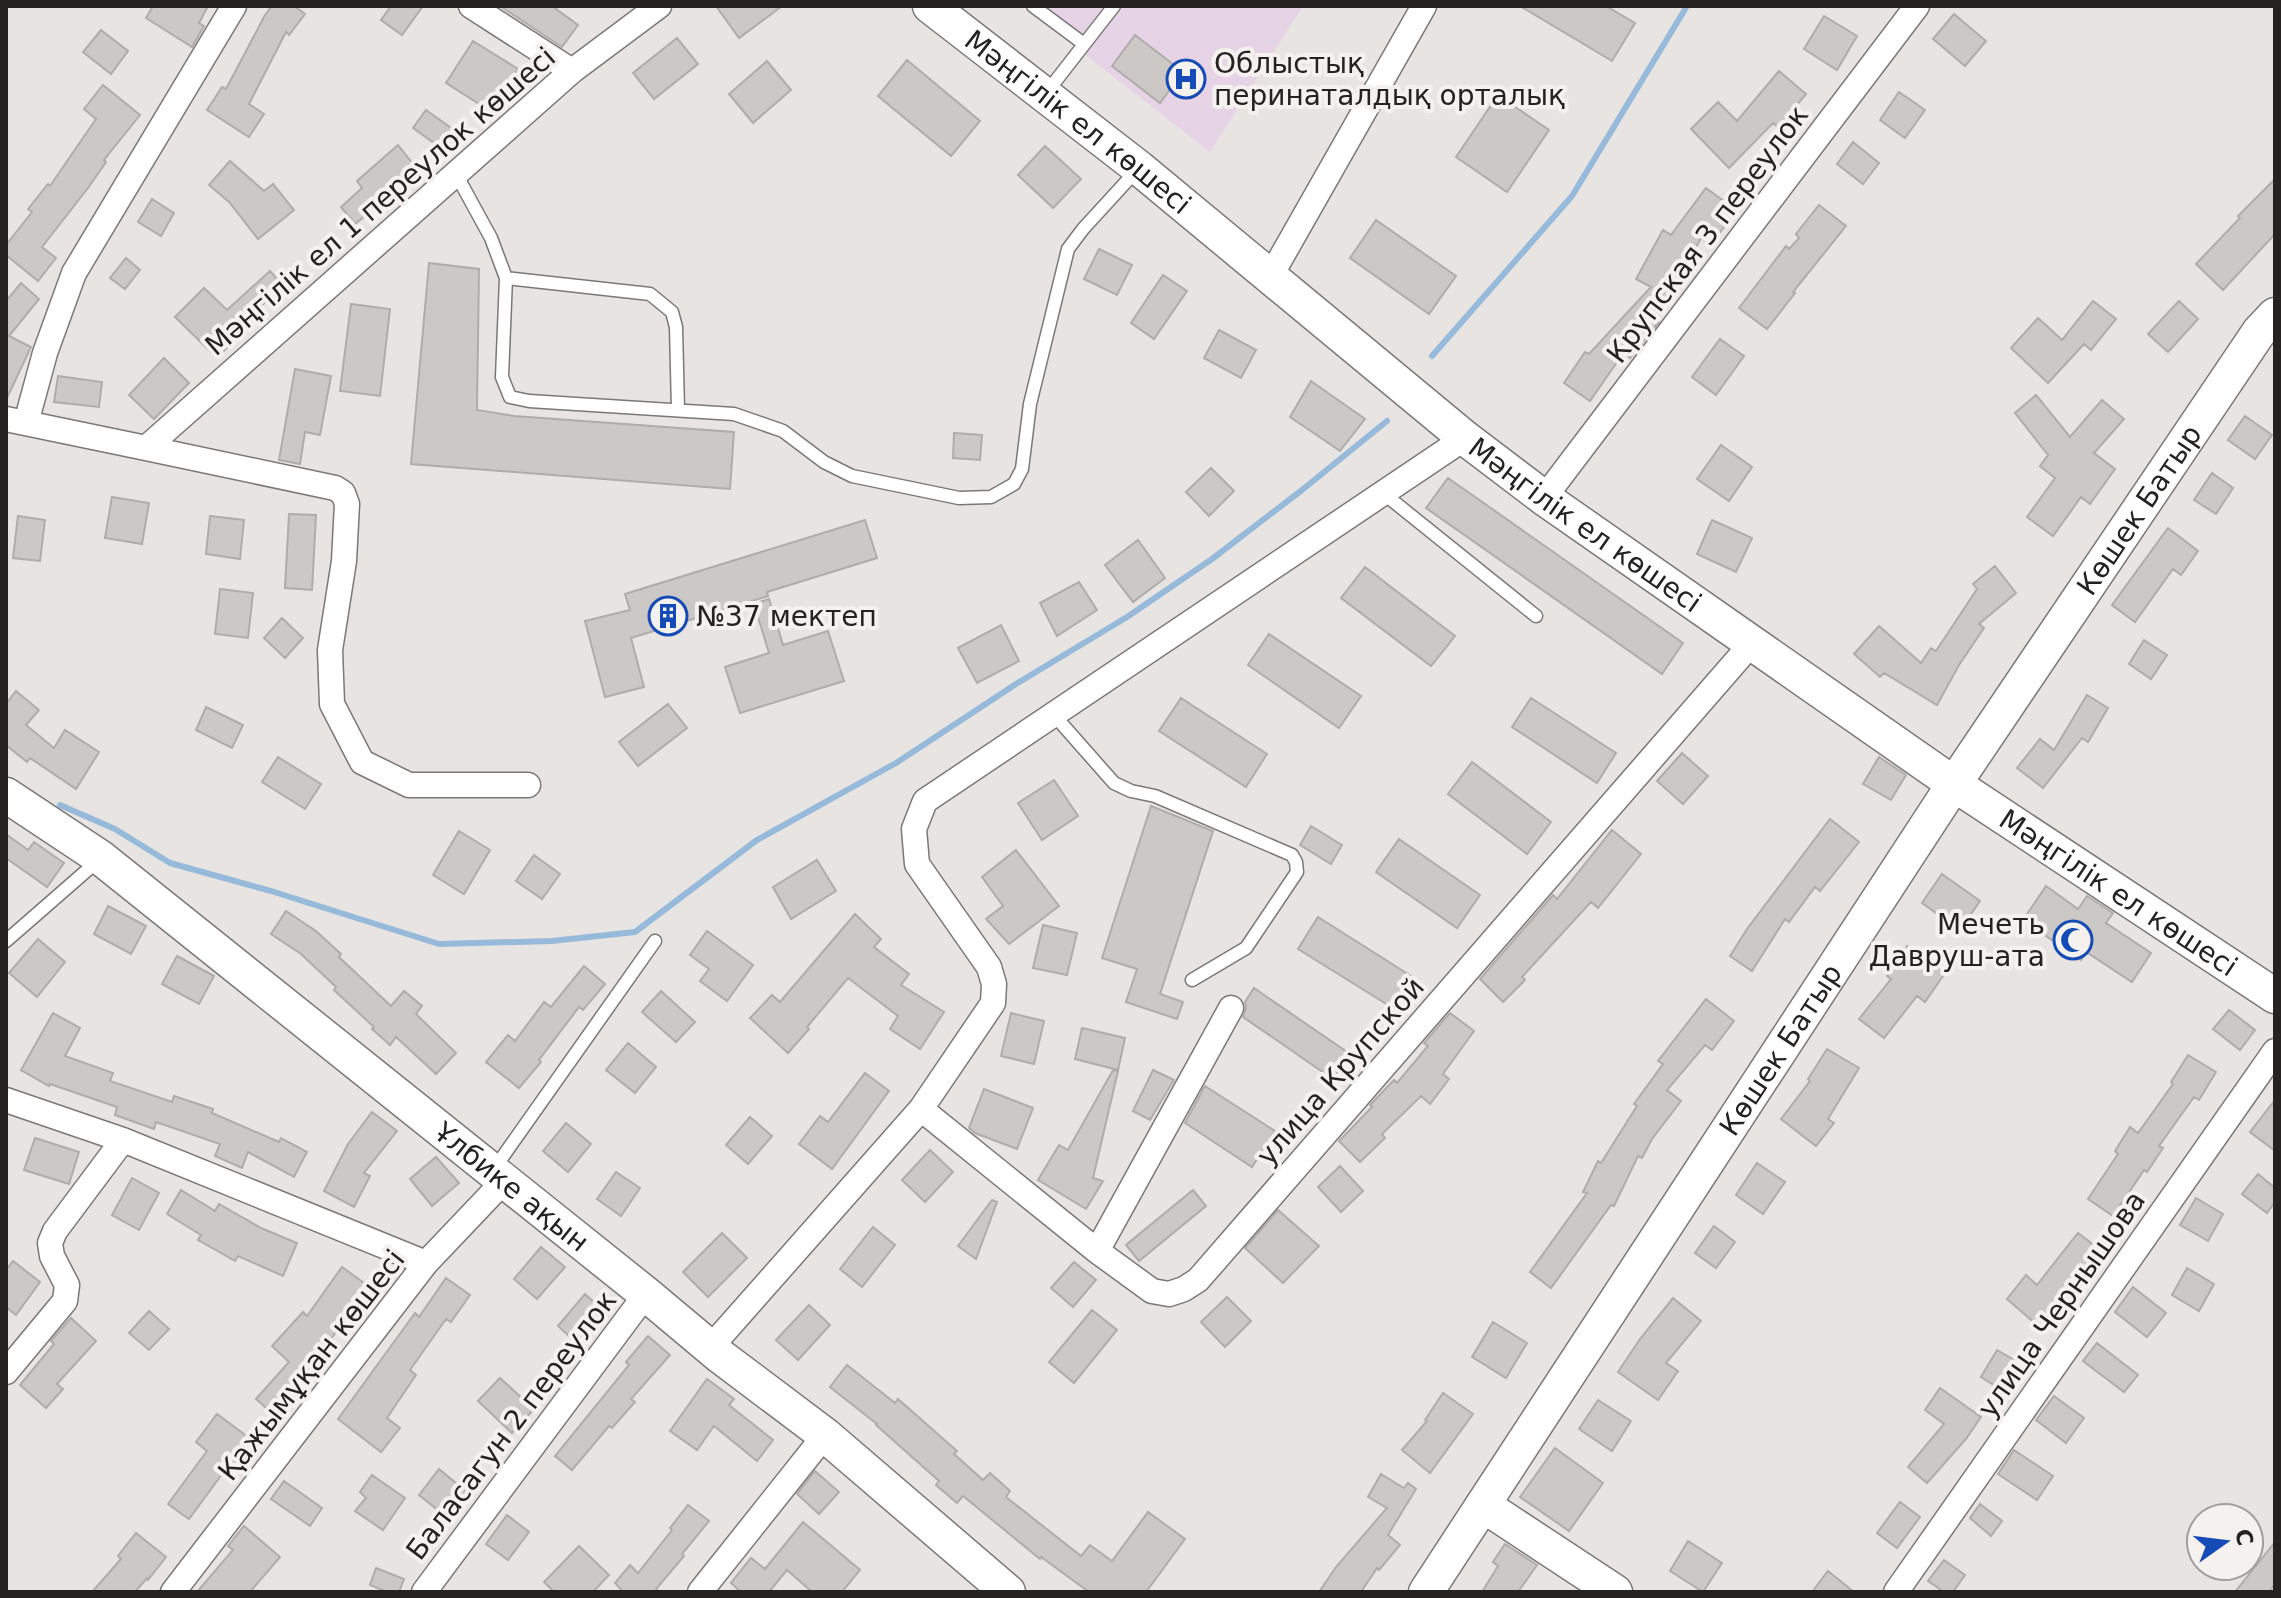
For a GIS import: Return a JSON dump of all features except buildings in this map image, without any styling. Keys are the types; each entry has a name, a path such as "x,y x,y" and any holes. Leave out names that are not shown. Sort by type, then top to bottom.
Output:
{"street":[{"path":"234,6 74,273 16,421 335,488 343,493 347,504 344,561 330,650 332,704 362,762 409,785 528,785"},
{"path":"471,6 572,71"},
{"name":"Мәңгілік ел 1 переулок көшесі","path":"146,448 572,71 659,6"},
{"name":"Мәңгілік ел көшесі","path":"930,6 1139,168 1465,438 1544,498 1954,784 2275,996"},
{"path":"1270,277 1424,6"},
{"name":"Крупская 3 переулок","path":"1544,498 1917,6"},
{"name":"Көшек Батыр","path":"1426,1592 1954,784 2259,332 2275,315"},
{"path":"710,1348 921,1109 993,1003 994,984 989,967 917,864 914,829 925,801 1465,438"},
{"name":"улица Крупской","path":"921,1109 1097,1251 1152,1291 1169,1294 1184,1289 1198,1280 1752,643"},
{"name":"Ұлбике ақын","path":"6,795 101,858 710,1348 825,1435 1008,1592"},
{"path":"1097,1251 1231,1008"},
{"name":"улица Чернышова","path":"1896,1592 2275,1051"},
{"path":"6,1100 123,1140 426,1263"},
{"path":"6,1372 65,1301 67,1285 52,1256 50,1243 55,1231 123,1140"},
{"name":"Қажымұқан көшесі","path":"173,1592 426,1263 498,1177"},
{"name":"Баласагун 2 переулок","path":"424,1592 646,1294"},
{"path":"700,1592 825,1435"},
{"path":"1483,1505 1615,1592"}],"lane":[{"path":"1033,6 1084,44"},
{"path":"1046,94 1114,6"},
{"path":"456,174 491,238 506,278 502,377 510,397 529,401 734,414 783,431 824,462 852,476 959,498 991,497 1014,484 1022,469 1030,404 1068,249 1139,168"},
{"path":"506,278 650,294 672,312 676,327 678,410"},
{"path":"1383,493 1536,616"},
{"path":"1054,715 1114,783 1131,791 1155,796 1279,849 1292,855 1296,862 1297,872 1246,948 1192,980"},
{"path":"6,941 101,858"},
{"path":"498,1177 655,941"}],"shaded area":[{"name":"Облыстық перинаталдық орталық","path":"1023,6 1303,6 1210,152"}],"waterway":[{"path":"1432,356 1572,196 1687,6"},
{"path":"60,805 115,829 170,863 439,944 552,941 635,932 757,840 896,763 1016,684 1127,617 1212,559 1387,421"}],"place":[{"name":"Облыстық перинаталдық орталық","path":"1186,79"},
{"name":"№37 мектеп","path":"668,616"},
{"name":"Мечеть Давруш-ата","path":"2073,940"}]}
